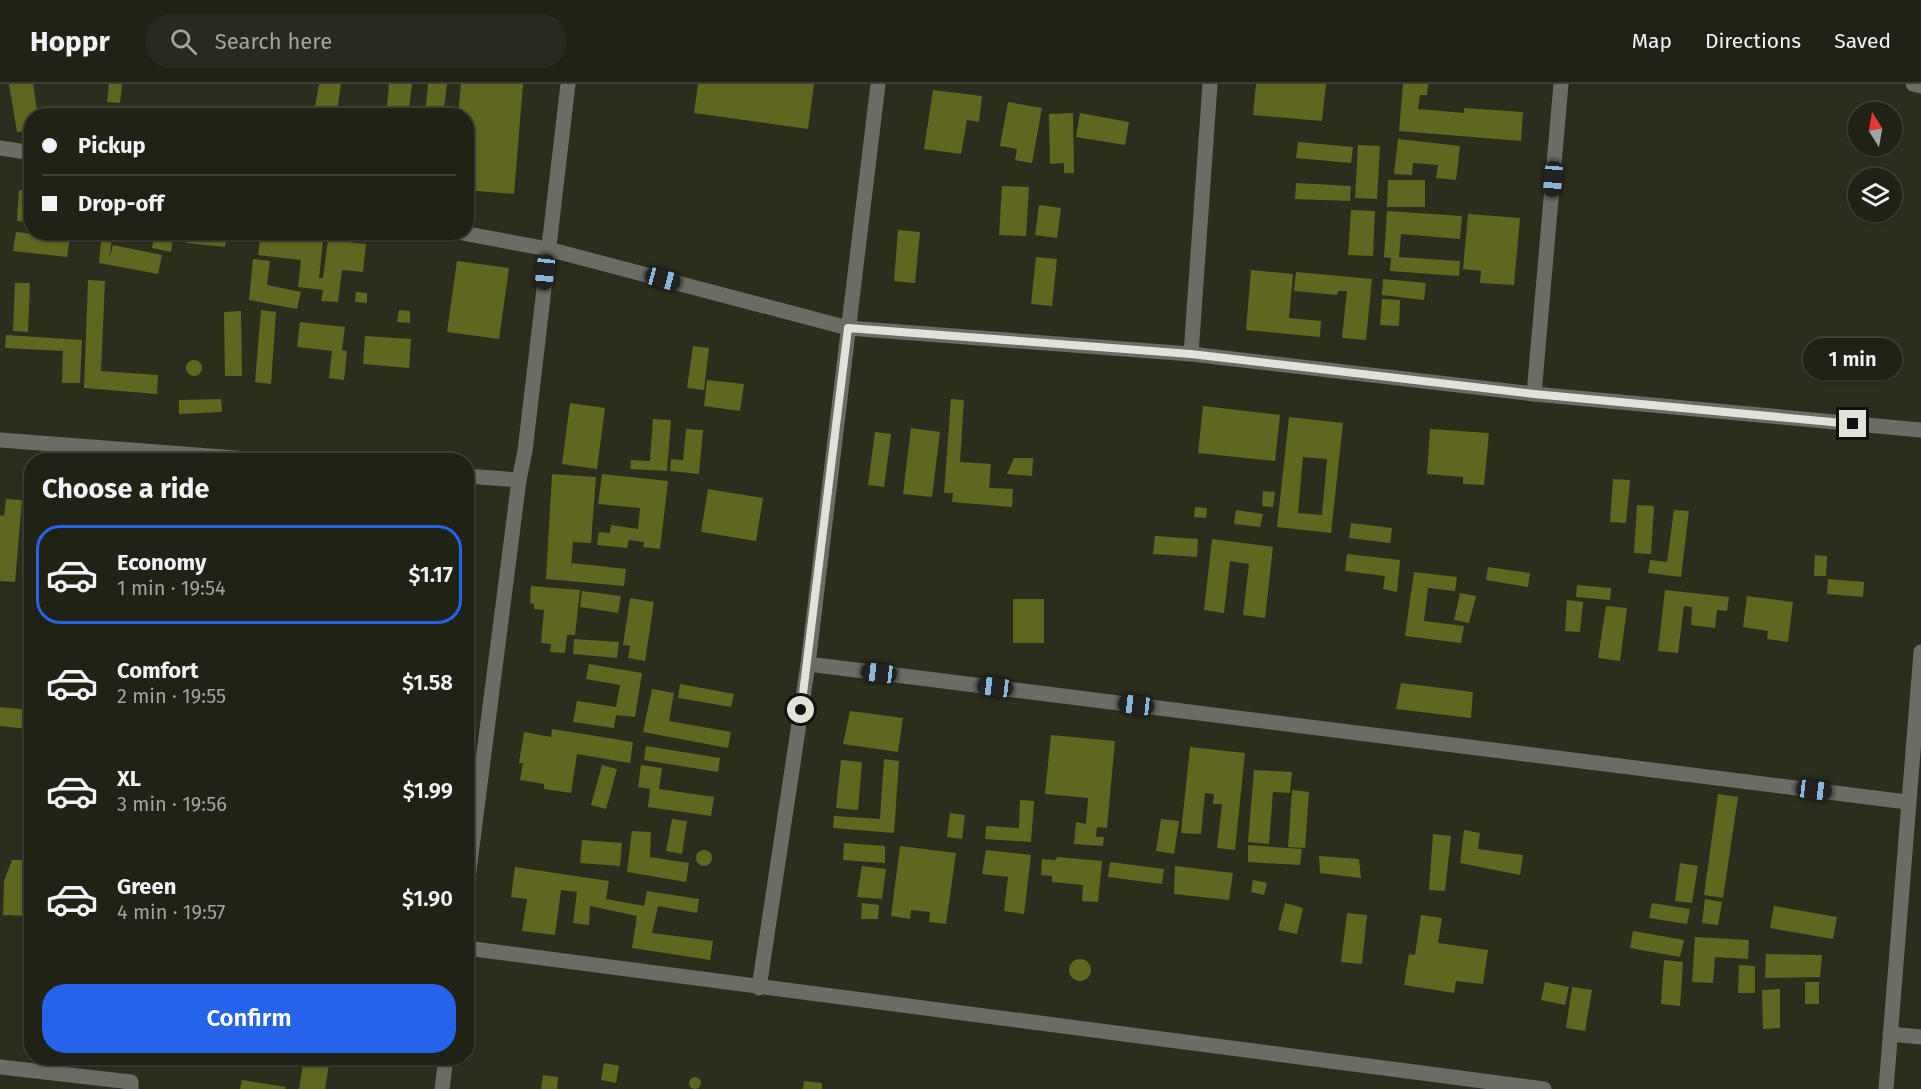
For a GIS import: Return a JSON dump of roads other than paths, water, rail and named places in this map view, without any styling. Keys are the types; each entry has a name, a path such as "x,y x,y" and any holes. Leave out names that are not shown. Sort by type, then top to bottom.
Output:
{"street":[{"path":"474,832 519,480 525,451 568,84"},
{"path":"759,988 808,664 878,84"},
{"path":"1191,354 1210,84"},
{"path":"1534,394 1561,84"},
{"path":"1913,84 1921,86"},
{"path":"0,148 24,152"},
{"path":"474,235 548,249 848,328 1191,354 1534,394 1921,430"},
{"path":"0,440 171,453"},
{"path":"474,477 519,480"},
{"path":"1886,1089 1907,802 1921,652"},
{"path":"808,664 1907,802"},
{"path":"474,949 1544,1089"},
{"path":"1890,1034 1921,1037"},
{"path":"442,1089 445,1065"},
{"path":"0,1067 131,1082 130,1089"}]}
